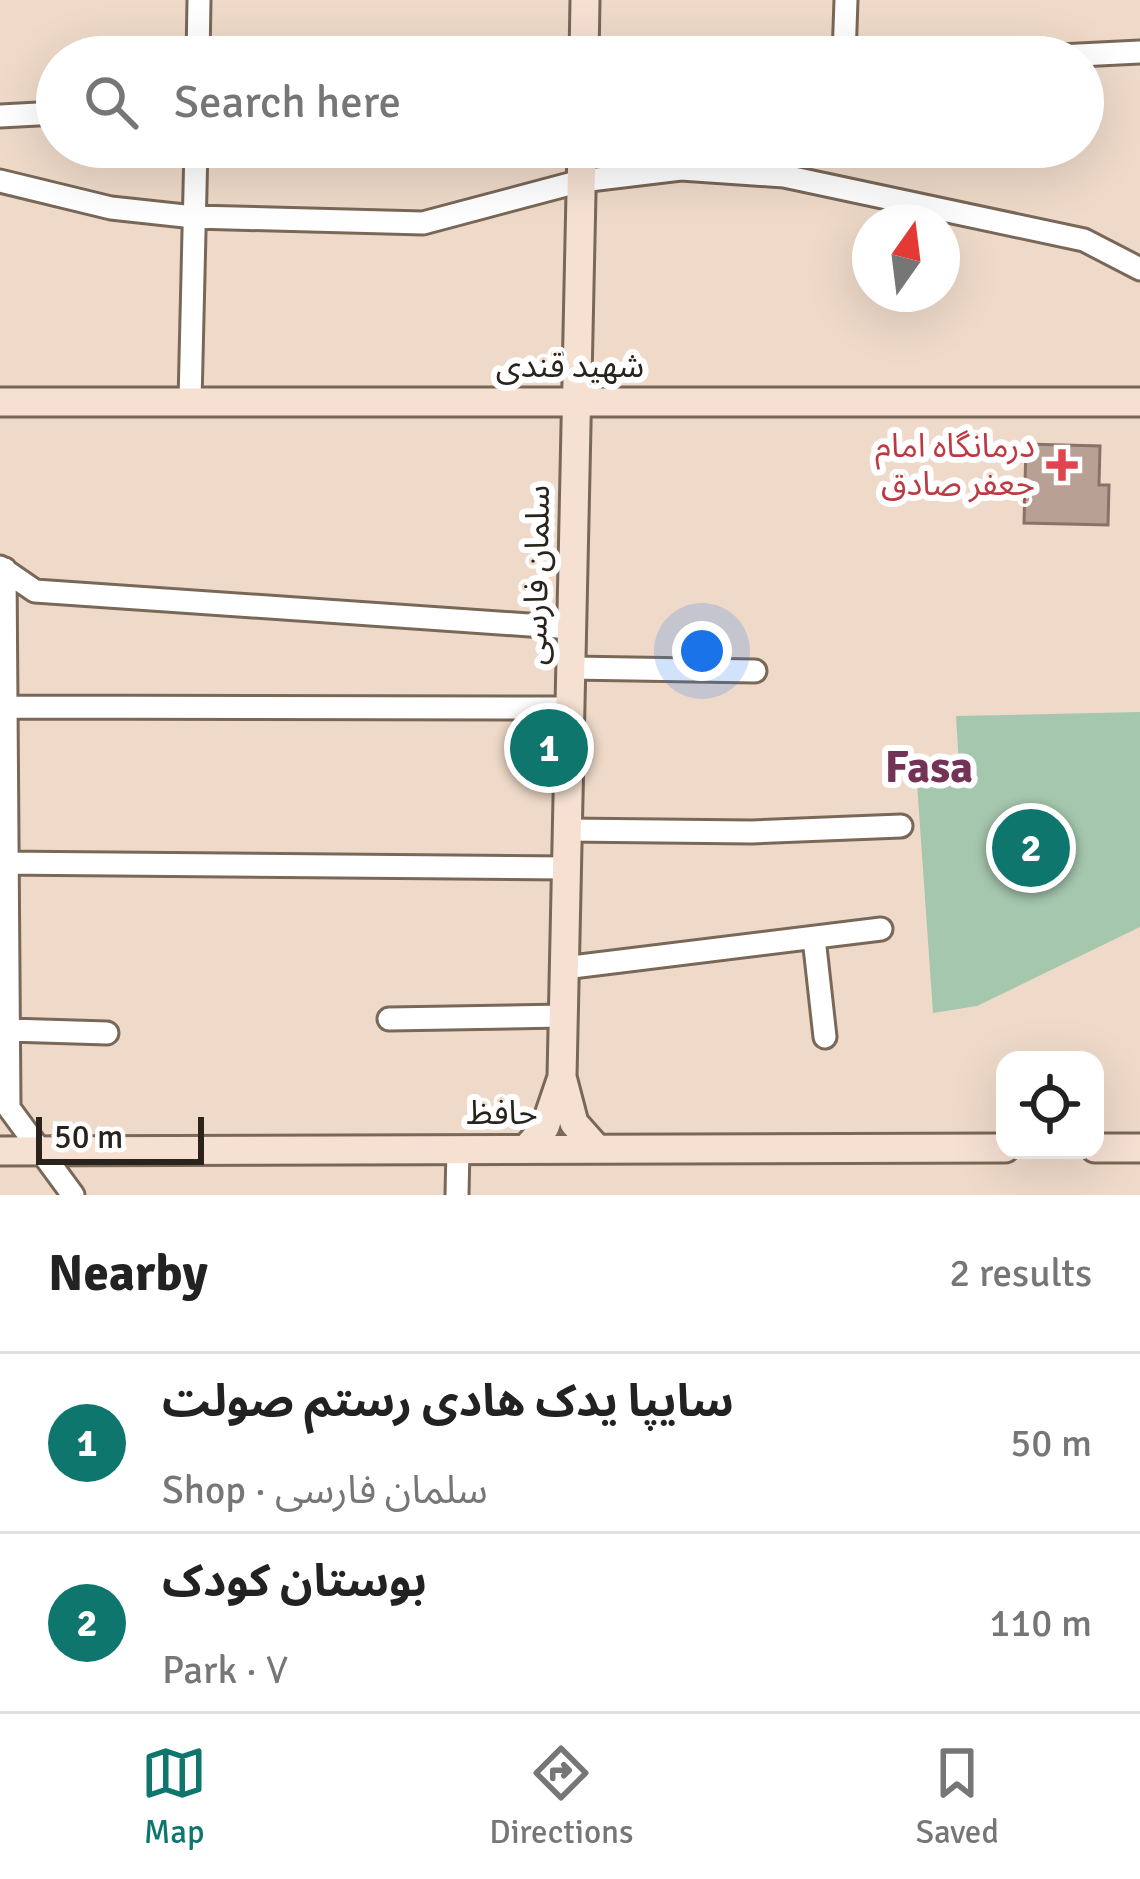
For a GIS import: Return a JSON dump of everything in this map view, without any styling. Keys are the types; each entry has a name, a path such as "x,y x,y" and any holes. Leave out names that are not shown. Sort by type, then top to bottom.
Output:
{"street":[{"path":"198,36 199,0"},
{"path":"584,36 585,0"},
{"path":"845,36 846,0"},
{"path":"1104,54 1140,52"},
{"path":"0,116 36,114"},
{"path":"190,402 195,168"},
{"name":"سلمان فارسی","path":"562,1078 581,168"},
{"path":"0,181 111,208 194,217 422,224 581,181 681,169 784,176 1084,240 1140,269"},
{"name":"شهید قندی","path":"0,402 1140,402"},
{"path":"2,568 35,591 572,628"},
{"path":"2,568 9,1108 74,1195"},
{"path":"571,668 755,671"},
{"path":"3,706 570,707"},
{"path":"567,830 752,832 901,826"},
{"path":"4,863 567,868"},
{"path":"564,968 881,929"},
{"path":"814,938 825,1037"},
{"path":"389,1019 563,1016"},
{"path":"9,1030 107,1033"},
{"path":"562,1078 574,1123 597,1149"},
{"path":"526,1149 545,1127 562,1078"},
{"name":"حافظ","path":"0,1150 996,1148"},
{"path":"1104,1148 1140,1148"},
{"path":"457,1195 458,1149"}],"green space":[{"path":"1140,712 1140,927 977,1006 933,1013 916,769 959,765 956,716"}],"building":[{"name":"درمانگاه امام جعفر صادق","path":"1026,444 1100,446 1099,485 1109,485 1108,525 1024,523"}],"place":[{"name":"درمانگاه امام جعفر صادق","path":"1062,465"},
{"name":"سایپا یدک هادی رستم صولت","path":"549,748"},
{"name":"بوستان کودک","path":"1031,848"}],"district":[{"name":"Fasa","path":"929,767"}]}
